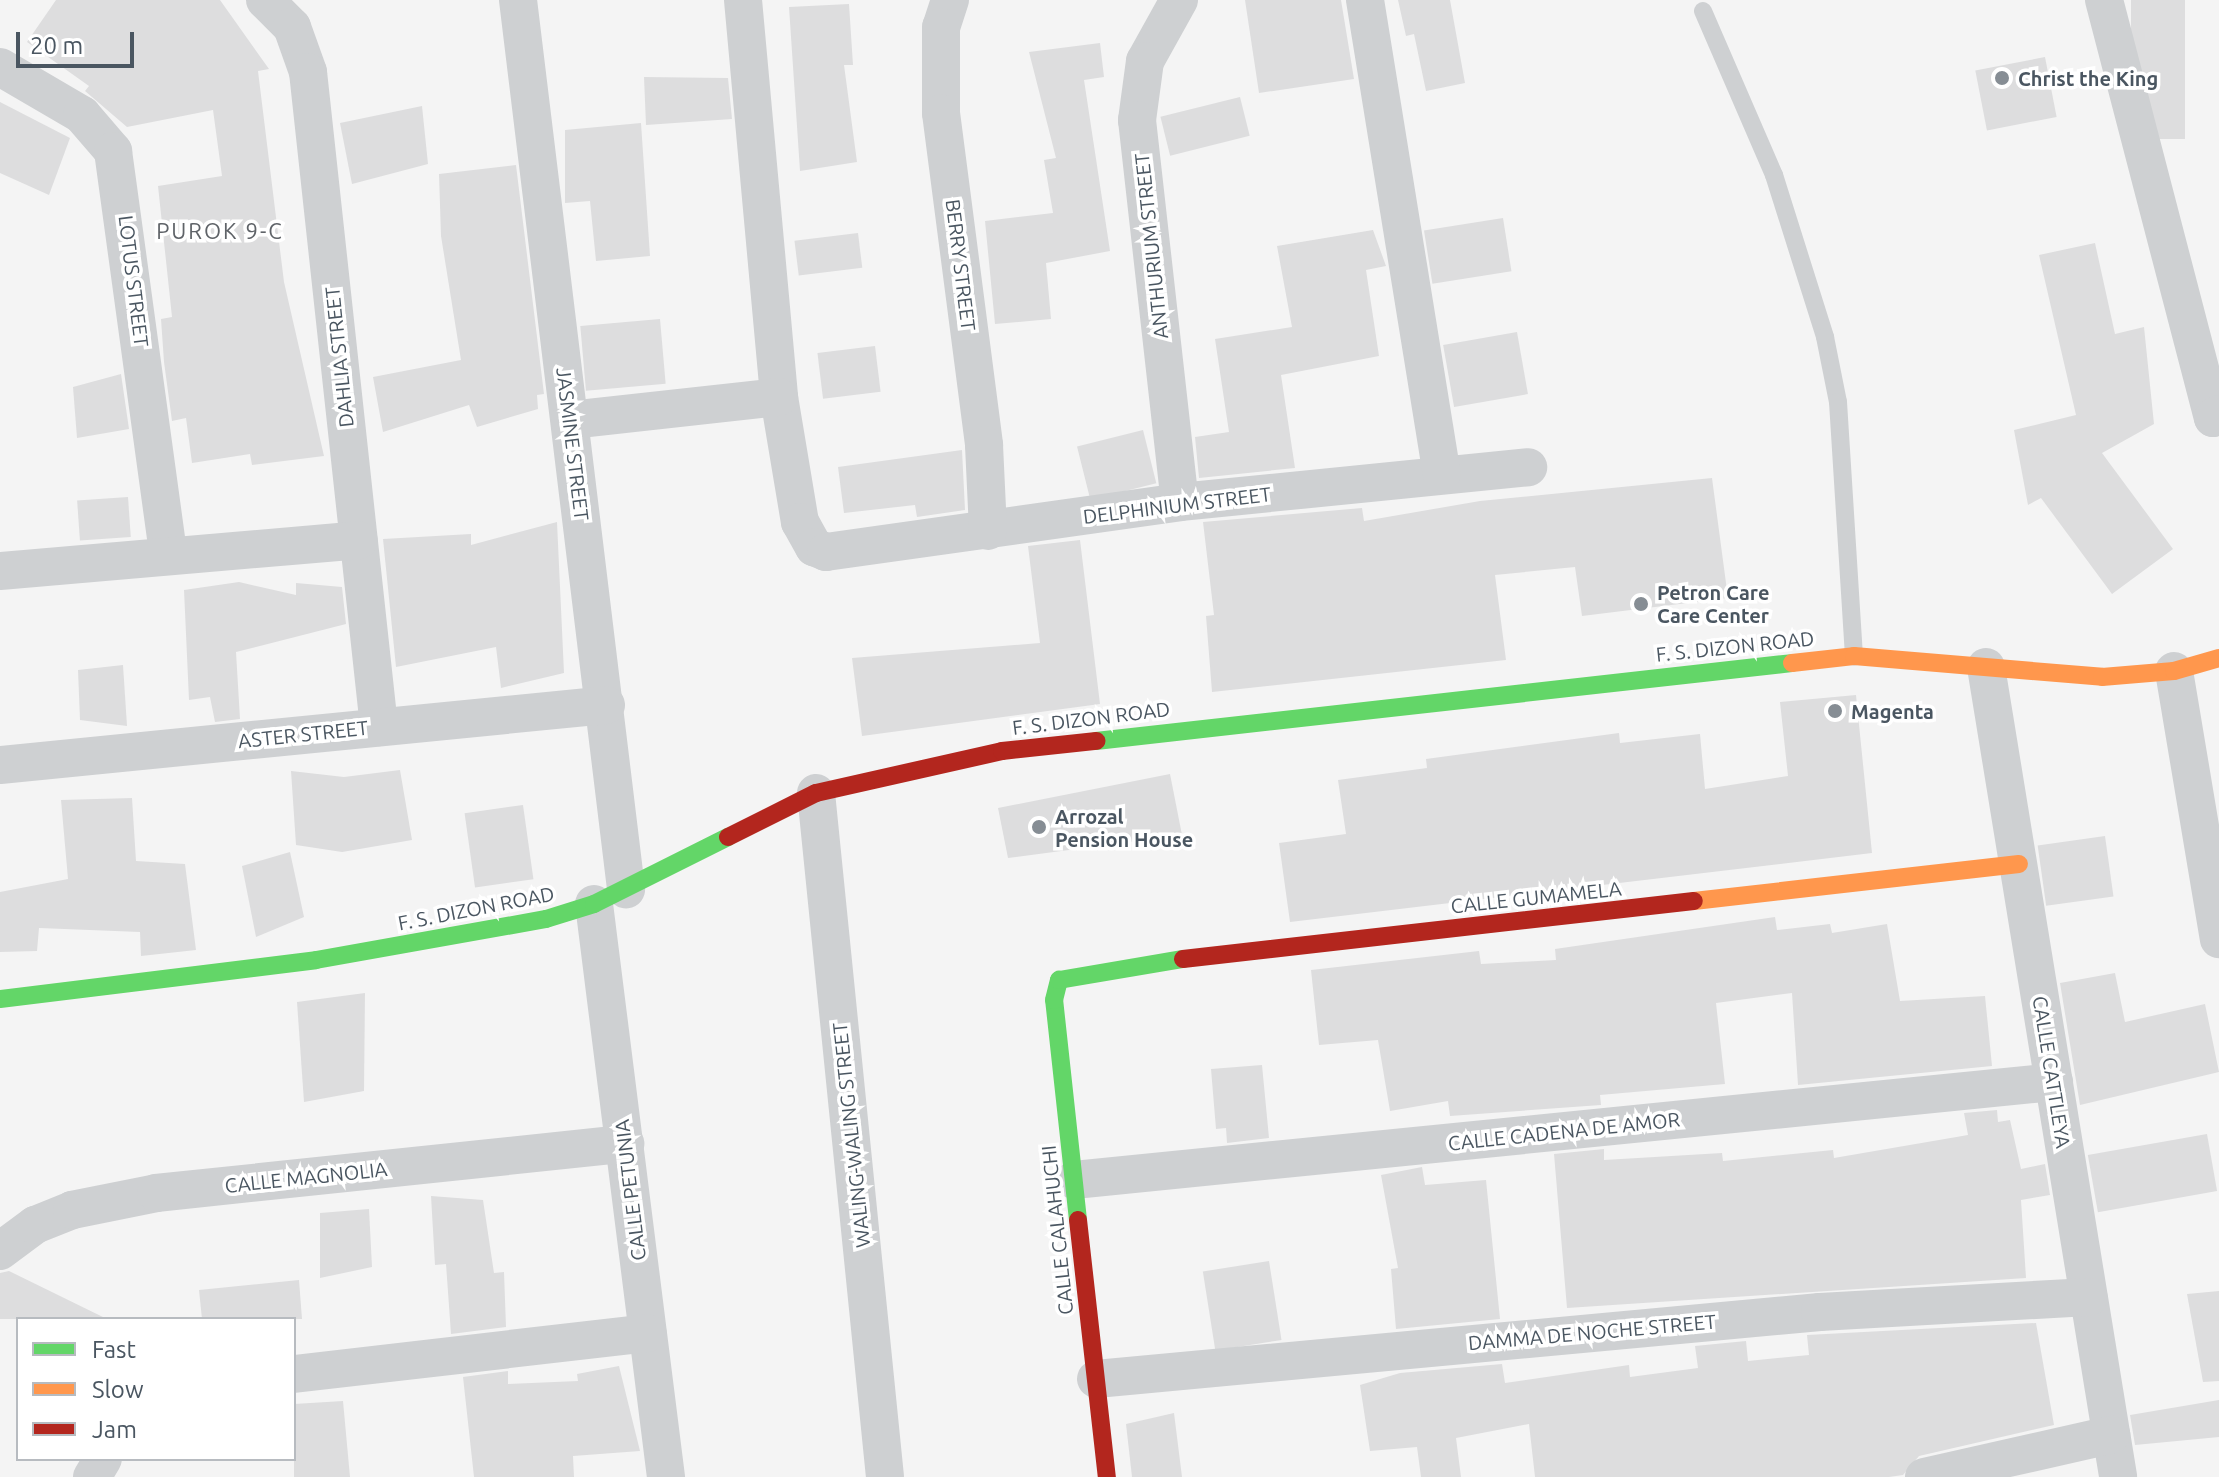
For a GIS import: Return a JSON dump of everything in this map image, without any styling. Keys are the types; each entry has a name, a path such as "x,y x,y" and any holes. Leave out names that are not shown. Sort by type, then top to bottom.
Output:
{"main road":[{"name":"F. S. DIZON ROAD","path":"0,999 316,960 477,933 610,896 816,793 1002,751 1854,656 2102,677 2174,671 2219,658"},
{"name":"CALLE GUMAMELA","path":"1059,980 1080,971 2019,864"},
{"name":"CALLE CALAHUCHI","path":"1059,980 1054,1000 1107,1477"}],"street":[{"name":"DAHLIA STREET","path":"265,0 292,27 308,72 379,727"},
{"name":"JASMINE STREET","path":"518,0 606,705 610,896"},
{"path":"570,420 779,397 743,0"},
{"name":"BERRY STREET","path":"950,0 941,27 941,113 984,445 988,531"},
{"name":"ANTHURIUM STREET","path":"1179,0 1145,61 1137,120 1180,502"},
{"path":"1365,0 1442,474"},
{"path":"2104,0 2216,416"},
{"name":"LOTUS STREET","path":"0,67 82,115 113,151 168,554"},
{"name":"DELPHINIUM STREET","path":"779,397 805,538 826,552 1180,502 1528,467"},
{"path":"0,571 168,554 359,540"},
{"name":"CALLE CATTLEYA","path":"1986,667 2118,1476"},
{"path":"2174,671 2219,939"},
{"name":"ASTER STREET","path":"0,765 606,705"},
{"name":"WALING-WALING STREET","path":"816,793 885,1477"},
{"name":"CALLE PETUNIA","path":"610,896 625,1144 666,1477"},
{"name":"CALLE CADENA DE AMOR","path":"1074,1180 2054,1082"},
{"name":"CALLE MAGNOLIA","path":"0,1251 35,1225 72,1210 156,1193 625,1144"},
{"name":"DAMMA DE NOCHE STREET","path":"1096,1379 1820,1312 2089,1297"},
{"path":"296,1374 648,1333"},
{"path":"1924,1477 2111,1435"}],"lane":[{"path":"1703,11 1774,175 1825,337 1838,402 1854,656"}],"building":[{"path":"56,0 220,0 269,69 258,71 284,282 324,456 252,465 250,454 192,463 186,418 172,421 164,362 161,319 172,317 158,186 222,176 213,110 127,127 85,91 89,86 27,42"},
{"path":"1245,0 1341,0 1354,79 1259,93"},
{"path":"1398,0 1450,0 1465,83 1426,91 1414,34 1406,36"},
{"path":"2131,0 2185,0 2185,139 2131,139"},
{"path":"849,4 853,65 844,65 857,162 800,171 789,7"},
{"path":"1100,43 1104,77 1084,80 1110,251 1046,263 1051,319 995,324 985,221 1053,213 1044,160 1056,158 1029,52"},
{"path":"2045,57 2057,117 1987,130 1975,71"},
{"path":"644,77 728,78 732,119 646,125"},
{"path":"1240,97 1250,136 1170,156 1160,117"},
{"path":"0,102 70,138 49,195 0,173"},
{"path":"422,106 428,164 352,184 340,123"},
{"path":"641,123 650,256 596,261 590,201 565,203 565,130"},
{"path":"516,165 544,394 537,395 538,409 477,427 469,405 383,432 373,377 461,360 441,236 439,174"},
{"path":"1503,218 1511,271 1432,284 1424,231"},
{"path":"1373,230 1386,266 1366,270 1379,356 1281,375 1295,468 1199,478 1195,437 1229,432 1215,339 1292,327 1277,246"},
{"path":"858,233 862,268 799,276 794,241"},
{"path":"2095,243 2115,334 2144,327 2154,424 2102,453 2173,549 2112,594 2041,498 2028,505 2014,430 2076,415 2039,255"},
{"path":"660,319 666,384 586,391 580,326"},
{"path":"1517,332 1528,394 1454,407 1443,345"},
{"path":"875,346 881,392 823,399 817,353"},
{"path":"121,374 129,429 77,438 73,387"},
{"path":"1143,430 1156,483 1090,500 1077,446"},
{"path":"962,450 965,510 917,517 915,505 844,513 838,467"},
{"path":"1712,478 1728,598 1582,616 1575,567 1495,575 1506,660 1212,692 1206,616 1214,615 1203,522 1362,508 1364,521 1480,501"},
{"path":"128,497 131,537 80,540 77,501"},
{"path":"557,522 564,673 501,688 496,647 396,667 383,539 471,534 471,545"},
{"path":"1080,540 1100,704 862,736 852,658 1040,643 1028,546"},
{"path":"239,582 296,595 296,583 342,587 346,624 236,652 240,719 215,722 210,697 189,700 184,590"},
{"path":"123,665 127,726 80,720 78,670"},
{"path":"1856,695 1872,853 1290,922 1279,843 1346,834 1338,780 1427,768 1426,759 1619,733 1620,743 1700,734 1705,789 1788,776 1780,702"},
{"path":"400,770 412,840 342,852 296,845 291,771 344,777"},
{"path":"1170,774 1182,835 1008,858 998,808"},
{"path":"132,798 136,861 185,864 196,950 141,956 140,932 39,928 37,951 0,952 0,892 68,879 61,800"},
{"path":"523,805 533,879 475,887 465,813"},
{"path":"2105,836 2113,896 2046,906 2038,845"},
{"path":"290,852 304,917 256,937 242,866"},
{"path":"1775,917 1777,930 1830,924 1832,933 1887,924 1900,1001 1985,996 1992,1066 1798,1085 1792,993 1716,1003 1725,1084 1600,1095 1601,1105 1450,1116 1448,1101 1390,1111 1378,1040 1319,1045 1311,970 1479,951 1481,964 1556,960 1555,949"},
{"path":"2115,973 2125,1022 2205,1004 2219,1072 2080,1105 2060,983"},
{"path":"365,993 364,1091 304,1102 297,1002"},
{"path":"1262,1065 1269,1138 1227,1143 1226,1128 1216,1129 1211,1069"},
{"path":"1997,1110 1998,1122 2010,1120 2021,1169 2045,1164 2050,1195 2021,1200 2026,1278 1567,1308 1554,1154 1604,1149 1604,1160 1722,1153 1723,1161 1833,1150 1834,1158 1968,1135 1964,1113"},
{"path":"2207,1134 2217,1191 2098,1212 2088,1155"},
{"path":"1422,1167 1425,1185 1486,1180 1500,1319 1396,1329 1391,1269 1398,1268 1381,1175"},
{"path":"431,1196 483,1200 494,1273 504,1272 506,1327 451,1334 446,1264 435,1265"},
{"path":"369,1209 372,1267 320,1278 320,1213"},
{"path":"1269,1261 1282,1340 1215,1350 1203,1271"},
{"path":"9,1271 103,1317 0,1319 0,1273"},
{"path":"299,1280 302,1319 202,1317 199,1290"},
{"path":"2219,1291 2219,1381 2203,1382 2187,1294"},
{"path":"2036,1323 2054,1425 1919,1456 1903,1475 1889,1477 1535,1477 1529,1424 1456,1438 1461,1477 1421,1477 1417,1447 1370,1451 1360,1385 1400,1373 1502,1364 1505,1383 1629,1365 1630,1377 1698,1368 1695,1346 1746,1341 1748,1361 1809,1355 1807,1335"},
{"path":"619,1366 640,1451 573,1456 574,1477 474,1477 463,1377 508,1371 508,1384 578,1381 577,1374"},
{"path":"2219,1400 2219,1437 2135,1445 2130,1415"},
{"path":"343,1401 350,1477 294,1477 296,1404"},
{"path":"1174,1413 1182,1477 1132,1477 1126,1424"}],"traffic: fast":[{"path":"1096,741 1792,663"},
{"path":"0,999 316,960 546,919 594,904 728,837"},
{"path":"1078,1220 1054,1000 1059,980 1183,959"}],"traffic: slow":[{"path":"1792,663 1854,656 2102,677 2174,671 2219,658"},
{"path":"1694,901 2019,864"}],"traffic: jam":[{"path":"728,837 816,793 1002,751 1096,741"},
{"path":"1183,959 1694,901"},
{"path":"1078,1220 1107,1477"}],"place":[{"name":"Christ the King","path":"2002,78"},
{"name":"Petron Care Care Center","path":"1641,604"},
{"name":"Magenta","path":"1835,711"},
{"name":"Arrozal Pension House","path":"1039,827"}],"district":[{"name":"PUROK 9-C","path":"220,231"}]}
